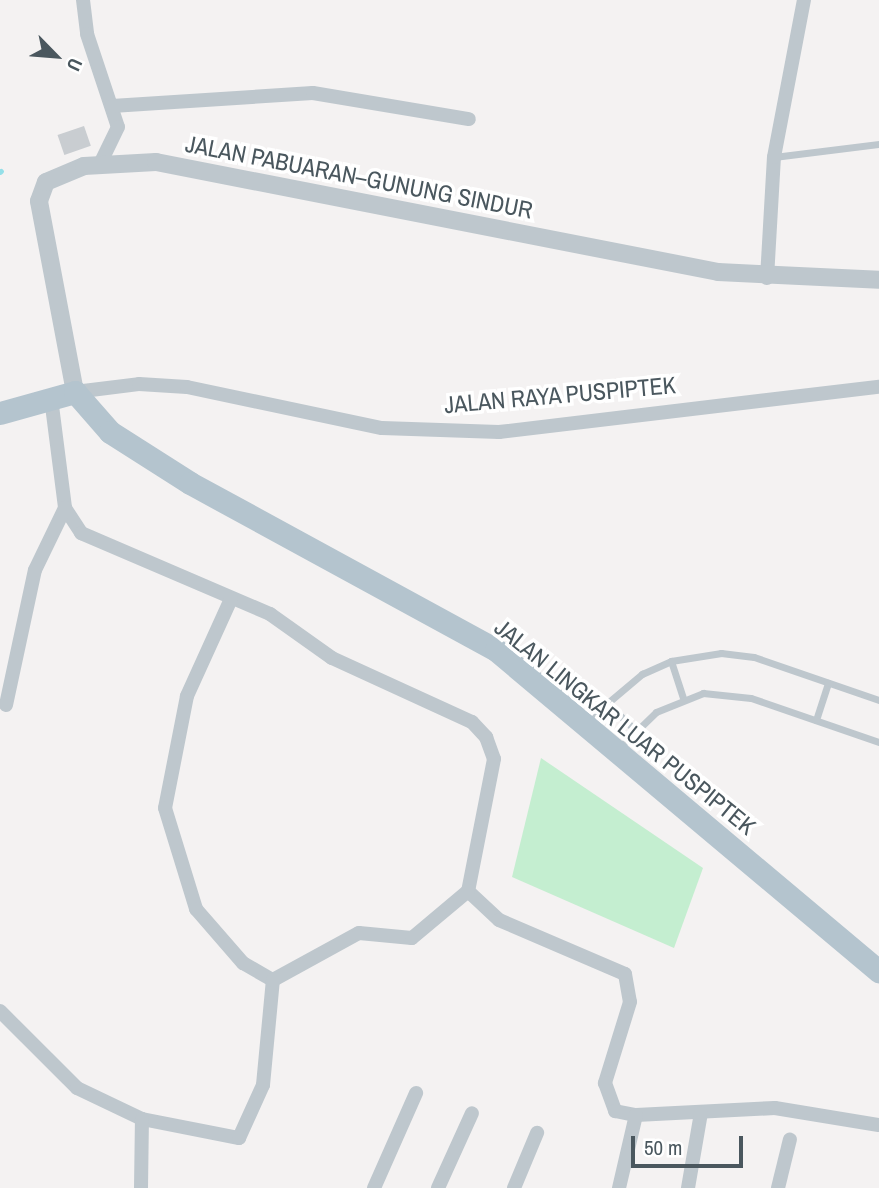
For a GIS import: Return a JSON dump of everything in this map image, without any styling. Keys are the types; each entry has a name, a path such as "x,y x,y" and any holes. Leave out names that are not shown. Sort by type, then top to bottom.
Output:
{"main road":[{"name":"JALAN RAYA PUSPIPTEK","path":"0,413 75,392"},
{"name":"JALAN LINGKAR LUAR PUSPIPTEK","path":"75,392 110,432 178,476 496,650 879,971"}],"street":[{"path":"83,0 87,34 112,106 118,132 100,164"},
{"path":"767,278 774,157 804,0"},
{"path":"112,106 313,93 469,119"},
{"name":"JALAN PABUARAN–GUNUNG SINDUR","path":"75,392 39,197 46,182 100,164 156,162 767,278 879,280"},
{"name":"JALAN RAYA PUSPIPTEK","path":"75,392 139,384 187,387 382,428 475,432 879,387"},
{"path":"6,705 35,570 65,508 51,398"},
{"path":"65,508 92,539 281,620 331,658 478,727 494,759 468,891 412,938 359,933 273,980"},
{"path":"232,599 187,696 165,808 196,909 243,963 273,980"},
{"path":"468,891 499,920 625,974 630,1002 605,1094 615,1111 636,1115 794,1109 879,1125"},
{"path":"0,1011 77,1088 142,1119 220,1138 242,1136 263,1085 273,980"},
{"path":"374,1188 416,1093"},
{"path":"438,1188 472,1112"},
{"path":"688,1188 701,1113"},
{"path":"620,1188 636,1115"},
{"path":"141,1188 142,1119"},
{"path":"514,1188 537,1133"},
{"path":"778,1188 790,1139"}],"lane":[{"path":"774,157 879,144"},
{"path":"584,722 605,701 671,661 721,653 754,657 879,700"},
{"path":"671,661 683,697"},
{"path":"816,720 828,683"},
{"path":"617,750 634,729 683,697 726,693 879,742"},
{"path":"605,701 634,729"}],"green space":[{"path":"541,758 703,868 674,948 512,877"}],"building":[{"path":"84,126 91,146 64,155 58,135"}]}
